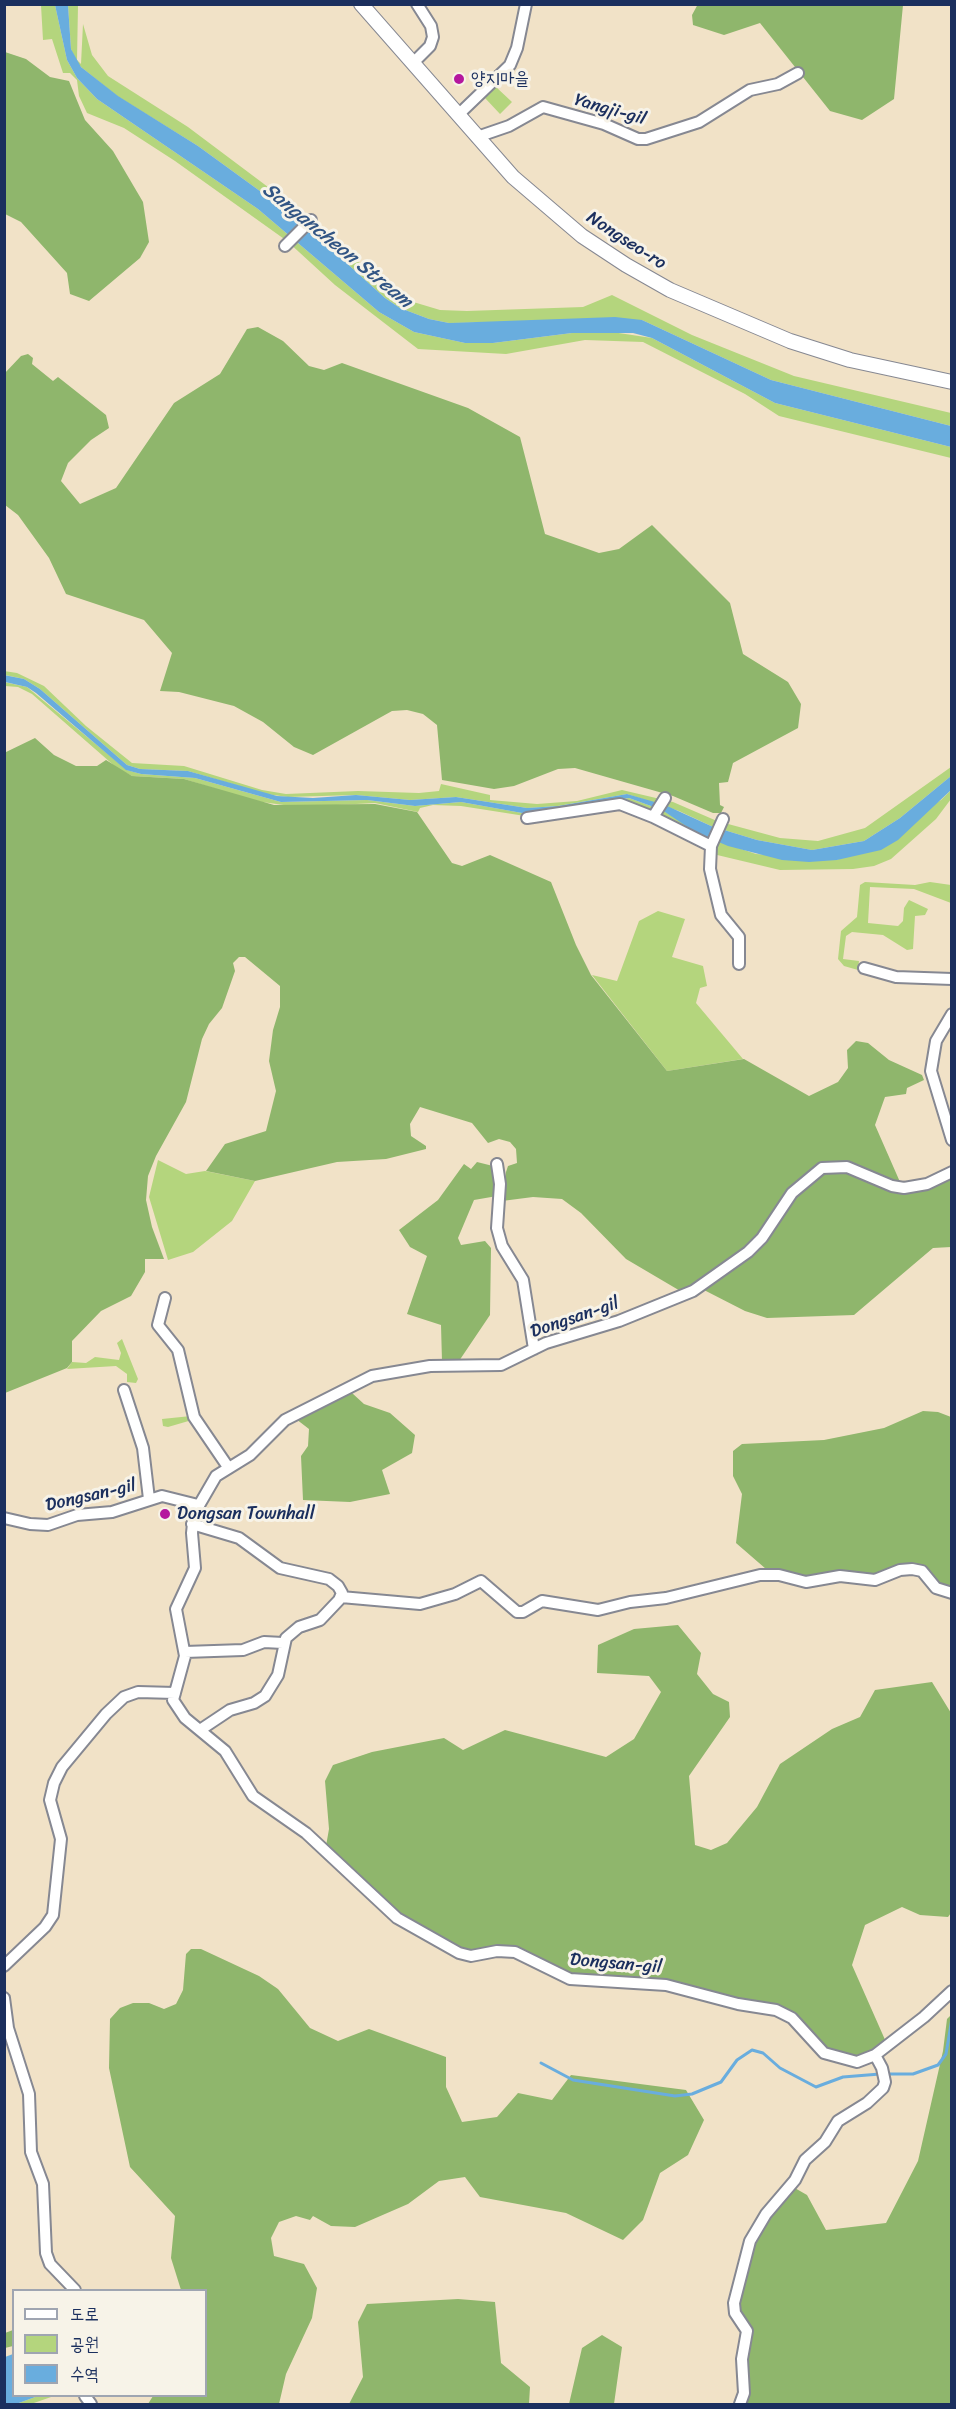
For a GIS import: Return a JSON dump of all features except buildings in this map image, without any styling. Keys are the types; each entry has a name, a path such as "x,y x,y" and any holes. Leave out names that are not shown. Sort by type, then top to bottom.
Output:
{"street":[{"name":"Nongseo-ro","path":"361,4 513,177 582,236 626,266 670,290 790,341 850,360 951,384"},
{"path":"413,63 430,46 433,37 431,26 417,4"},
{"path":"458,115 510,65 517,48 526,4"},
{"name":"Yangji-gil","path":"477,137 509,126 543,107 604,124 638,139 646,139 699,122 750,90 778,84 798,73"},
{"path":"287,244 311,220"},
{"path":"654,815 664,799"},
{"path":"527,818 561,815 616,803 654,815 711,845"},
{"path":"722,820 711,845 710,869 721,915 739,937 740,964"},
{"path":"864,968 896,977 951,979"},
{"path":"951,1014 936,1041 931,1071 951,1140"},
{"path":"497,1164 501,1184 497,1228 502,1246 525,1288 534,1348"},
{"name":"Dongsan-gil","path":"951,1172 927,1184 904,1188 892,1186 847,1167 822,1168 792,1193 757,1244 706,1284 677,1298 619,1321 534,1348 494,1366 430,1366 366,1378 285,1420 250,1455 216,1476 198,1505 192,1524 195,1568 176,1610 185,1652 184,1670 173,1700 178,1710 225,1751 253,1796 306,1833 397,1918 447,1948 471,1956 497,1951 515,1952 570,1978 666,1985 776,2010 792,2018 818,2048 832,2057 857,2062 875,2055 924,2017 951,1991"},
{"path":"165,1298 158,1325 170,1336 180,1353 194,1417 228,1467"},
{"name":"Dongsan-gil","path":"124,1390 143,1448 149,1499"},
{"name":"Dongsan-gil","path":"4,1518 30,1524 48,1525 77,1515 112,1512 149,1499 171,1496 198,1505"},
{"path":"192,1524 239,1538 280,1568 329,1579 340,1588 341,1597 320,1620 299,1627 283,1643 278,1675 265,1696 254,1703 230,1710 200,1730"},
{"path":"341,1597 382,1599 404,1605 420,1604 455,1594 481,1581 517,1612 523,1612 542,1601 598,1610 630,1602 666,1598 760,1575 779,1575 806,1582 840,1576 875,1580 897,1571 912,1569 922,1571 936,1588 951,1593"},
{"path":"185,1652 243,1650 264,1642 283,1643"},
{"path":"4,1966 45,1927 53,1915 61,1839 51,1800 54,1783 62,1767 106,1714 124,1697 138,1692 175,1693"},
{"path":"4,1998 5,2019 29,2094 31,2152 43,2184 46,2253 51,2264 74,2289"},
{"path":"740,2404 744,2393 742,2359 747,2331 735,2313 734,2303 750,2241 766,2214 795,2180 805,2160 825,2142 837,2121 867,2103 883,2088 885,2082 882,2068 875,2055"}],"green space":[{"path":"698,4 903,5 894,99 862,120 830,111 760,23 724,35 693,25 692,15"},
{"path":"41,5 55,5 67,60 77,78 97,99 258,209 379,312 414,332 465,343 493,343 572,333 612,332 652,338 775,403 951,447 951,458 779,416 745,394 643,342 585,340 506,354 418,349 335,285 287,241 175,161 124,128 87,113 79,96 77,80 70,73 63,73 52,39 43,40"},
{"path":"68,5 78,5 77,60 81,64 83,24 92,55 108,76 188,127 316,223 374,276 410,301 440,310 467,311 583,307 612,295 692,335 794,376 951,413 951,426 771,380 642,320 449,323 429,319 400,308 385,298 297,218 198,146 117,96 81,67 76,62 71,49"},
{"path":"5,52 26,59 50,77 69,81 85,120 113,151 143,202 149,242 140,258 89,301 70,294 67,273 21,222 5,214"},
{"path":"496,87 512,102 500,114 485,98"},
{"path":"258,327 283,341 309,366 324,370 342,363 468,408 520,437 545,534 599,553 619,549 652,525 730,603 743,654 788,682 801,704 798,728 733,763 728,782 719,783 720,805 724,807 721,813 713,813 673,796 575,768 558,769 514,786 494,789 442,780 437,725 423,714 407,710 392,711 313,755 294,747 263,722 234,706 179,692 160,691 172,653 144,620 66,594 49,558 18,515 5,505 4,374 21,356 28,354 33,358 32,364 53,381 58,377 106,415 109,428 91,440 68,463 61,481 80,504 116,488 174,403 220,374 247,329"},
{"path":"4,671 17,673 44,686 86,726 132,763 184,766 262,790 286,794 358,791 419,793 439,791 441,784 490,795 490,800 537,804 577,801 622,790 673,802 717,821 780,838 818,841 865,828 951,767 951,776 900,818 864,841 812,850 757,840 711,826 679,811 627,794 558,806 527,808 456,797 410,800 356,795 288,797 266,794 188,771 140,769 127,765 40,689 24,679 5,675"},
{"path":"4,682 27,687 127,770 141,774 195,778 281,802 367,800 415,806 461,802 522,813 629,798 662,810 709,838 756,854 837,860 941,800 951,790 951,799 936,819 891,859 874,866 853,869 780,870 713,854 636,805 525,816 461,806 433,805 420,808 418,812 375,803 298,807 255,801 184,779 132,776 118,769 32,694 18,687 5,686"},
{"path":"35,738 54,755 76,766 97,766 106,760 132,776 184,779 274,805 375,804 417,812 452,863 462,866 490,855 551,882 576,945 591,975 667,1071 744,1059 809,1096 838,1082 848,1068 847,1050 856,1041 868,1043 889,1060 922,1075 924,1080 907,1088 906,1094 885,1097 875,1125 900,1182 929,1188 951,1178 951,1247 933,1248 854,1315 767,1318 745,1311 704,1290 682,1292 626,1259 581,1213 562,1199 533,1197 502,1201 508,1166 517,1163 516,1149 510,1142 499,1139 488,1143 472,1123 420,1107 410,1124 411,1136 426,1146 426,1149 386,1159 337,1162 255,1181 206,1171 225,1144 266,1131 276,1091 269,1061 273,1030 280,1007 280,986 245,957 239,957 233,963 235,971 222,1008 209,1024 202,1039 186,1102 156,1156 148,1176 146,1200 152,1227 164,1259 145,1259 145,1272 131,1296 101,1311 72,1341 72,1362 67,1368 5,1393 4,753"},
{"path":"865,882 915,885 930,882 951,885 951,903 914,889 870,887 868,923 898,926 903,921 904,908 909,900 928,909 925,915 915,916 913,949 907,950 883,935 852,932 846,936 843,959 859,961 858,970 844,966 838,959 841,931 857,917 860,885"},
{"path":"658,911 685,919 672,957 703,966 707,986 700,988 696,1003 743,1059 667,1071 592,975 617,981 639,921"},
{"path":"158,1160 186,1174 205,1171 255,1181 232,1221 193,1252 168,1260 149,1197"},
{"path":"477,1162 493,1166 497,1196 474,1200 458,1238 461,1245 485,1241 491,1248 490,1315 459,1361 442,1361 441,1325 407,1314 427,1256 410,1247 399,1230 438,1200 464,1164 471,1169"},
{"path":"122,1339 138,1379 136,1383 127,1382 127,1374 116,1366 67,1369 72,1362 86,1363 95,1357 119,1360 121,1353 117,1343"},
{"path":"352,1393 364,1404 390,1413 415,1435 412,1453 382,1470 390,1494 350,1502 303,1500 301,1456 308,1446 309,1429 296,1419"},
{"path":"923,1411 938,1412 951,1417 951,1591 942,1588 928,1572 815,1579 766,1572 766,1569 736,1543 742,1494 733,1476 733,1451 742,1444 824,1440 884,1428"},
{"path":"191,1416 192,1420 168,1427 163,1426 162,1419"},
{"path":"678,1625 701,1653 697,1674 713,1694 729,1702 730,1717 689,1776 695,1845 711,1850 727,1843 757,1807 780,1764 832,1729 860,1717 875,1690 932,1682 951,1713 951,1913 948,1917 920,1915 902,1907 865,1925 852,1965 886,2042 874,2051 853,2056 829,2049 809,2030 740,2000 700,1988 572,1974 511,1946 478,1950 460,1948 398,1914 326,1846 329,1829 325,1781 333,1765 372,1752 444,1738 463,1750 505,1730 606,1757 634,1739 661,1692 649,1676 597,1673 598,1645 634,1629"},
{"path":"191,1949 201,1949 259,1976 278,1989 310,2028 338,2041 369,2029 446,2057 446,2087 462,2122 497,2117 518,2093 552,2100 571,2075 686,2090 704,2120 688,2155 660,2173 643,2220 623,2240 566,2213 480,2197 465,2177 439,2181 408,2204 355,2227 331,2226 313,2216 310,2220 296,2216 279,2222 271,2238 274,2256 304,2264 317,2288 312,2318 286,2374 279,2404 148,2404 152,2397 207,2397 207,2289 181,2289 171,2258 175,2216 130,2167 109,2068 110,2019 120,2008 133,2003 149,2003 164,2009 176,2004 183,1990 186,1954"},
{"path":"951,2015 951,2404 742,2404 745,2347 736,2308 758,2232 793,2187 807,2195 826,2230 886,2223 918,2161 943,2051 947,2019"},
{"path":"458,2299 495,2302 501,2363 530,2387 529,2404 349,2404 363,2377 358,2322 367,2304"},
{"path":"12,2330 12,2346 5,2348 5,2333"},
{"path":"602,2335 622,2347 614,2404 569,2404 582,2348"},
{"path":"35,2397 51,2397 31,2404 16,2404"}],"water":[{"path":"55,5 68,5 71,49 81,67 118,96 198,146 297,218 385,298 400,308 429,319 449,323 615,317 642,320 771,380 951,426 951,447 775,403 652,338 633,333 572,333 493,343 465,343 414,332 379,312 258,209 97,99 77,78 67,60"},
{"path":"4,675 24,679 40,689 127,765 140,769 188,771 277,796 313,798 356,795 410,800 456,797 527,808 558,806 627,794 665,805 711,826 757,840 812,850 864,841 900,818 951,776 951,790 898,840 881,850 837,860 809,862 782,860 728,846 695,832 662,810 629,798 522,813 461,802 415,806 367,800 281,802 195,778 141,774 126,770 36,693 27,687 5,682"},
{"path":"12,2354 12,2397 35,2397 16,2404 5,2404 5,2357"}],"waterway":[{"path":"886,2074 913,2074 938,2065 946,2054 952,2018"},
{"path":"541,2063 573,2080 675,2096 692,2094 721,2082 737,2060 752,2050 763,2053 780,2068 816,2087 843,2077 880,2074"}],"place":[{"name":"양지마을","path":"459,79"},
{"name":"Dongsan Townhall","path":"165,1514"}],"water label":[{"name":"Sangancheon Stream","path":"337,246"}]}
